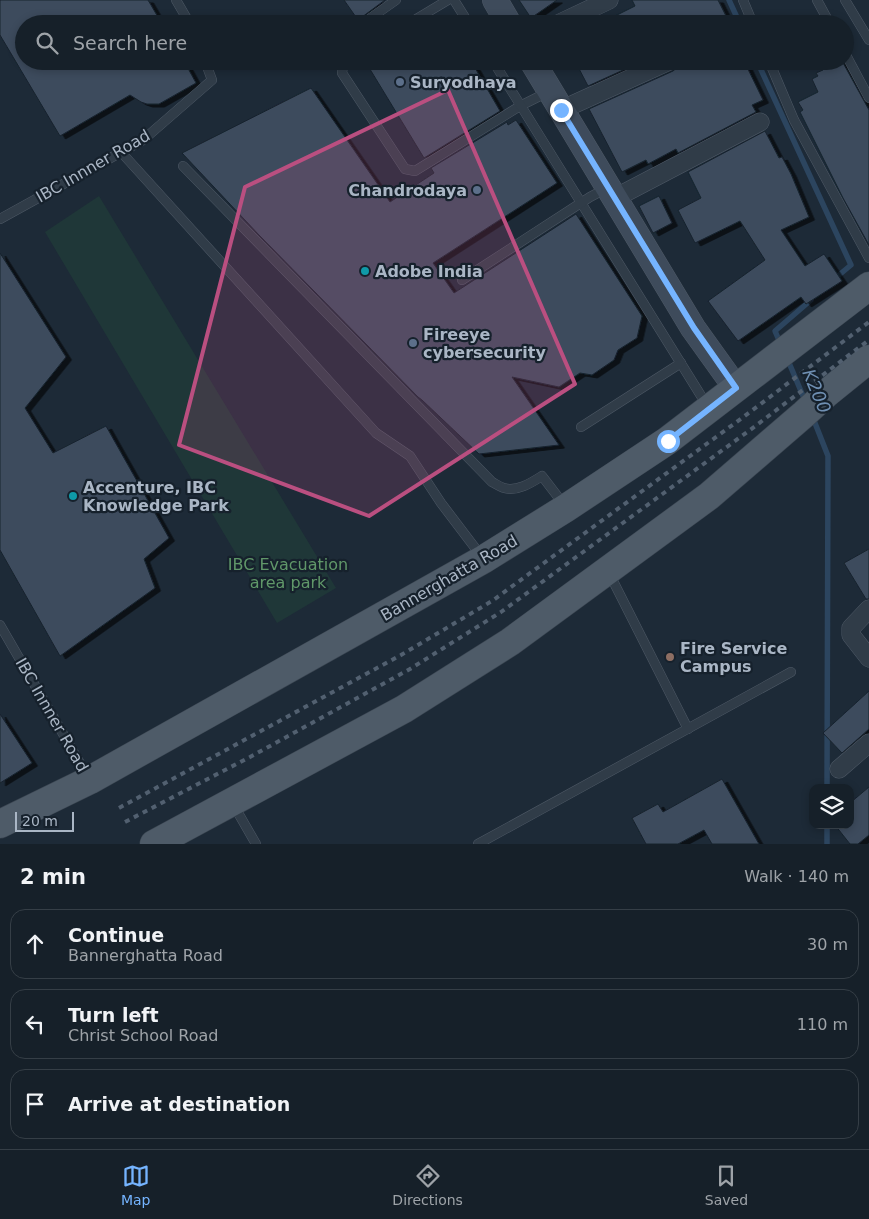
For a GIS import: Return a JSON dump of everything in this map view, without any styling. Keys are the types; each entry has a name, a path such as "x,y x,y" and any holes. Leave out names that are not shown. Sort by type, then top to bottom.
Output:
{"main road":[{"name":"Bannerghatta Road","path":"0,824 90,780 484,560 668,441 869,286"},
{"path":"154,844 404,710 510,642 709,496 869,359"}],"street":[{"path":"495,0 504,15"},
{"path":"577,15 609,0"},
{"path":"537,70 694,328 736,388"},
{"path":"556,101 644,70"},
{"path":"612,192 760,122"},
{"path":"869,609 851,628 851,635 869,658"},
{"path":"839,769 869,743"}],"lane":[{"path":"176,0 185,15"},
{"path":"375,15 396,0"},
{"path":"423,15 448,0"},
{"path":"454,0 463,15"},
{"path":"743,0 749,15"},
{"path":"817,0 825,15"},
{"path":"845,0 869,40"},
{"name":"IBC Innner Road","path":"0,219 143,140 212,80 208,70"},
{"path":"342,70 342,73 405,169 411,171 415,171 520,106 556,101"},
{"path":"498,70 709,409"},
{"path":"773,70 794,120 869,258"},
{"path":"854,70 869,98"},
{"path":"121,152 376,433 410,456 441,503 484,560"},
{"path":"183,166 492,482 504,488 515,488 529,485 542,476 566,508"},
{"path":"462,280 582,203 612,192"},
{"path":"581,427 681,364"},
{"path":"608,571 688,729"},
{"name":"IBC Innner Road","path":"0,625 90,780"},
{"path":"478,844 791,672"},
{"path":"232,801 256,844"}],"highlighted area":[{"path":"448,90 575,384 369,516 179,445 245,187"}],"green space":[{"name":"IBC Evacuation area park","path":"99,196 336,588 277,623 45,232"}],"building":[{"path":"0,0 148,0 157,15 15,15 15,60 0,35"},
{"path":"344,0 385,0 365,15 354,15"},
{"path":"519,0 557,0 535,15 529,15"},
{"path":"632,0 718,0 726,15 617,15 635,6"},
{"path":"21,70 189,70 196,83 159,104 147,104 130,95 60,136"},
{"name":"Chandrodaya","path":"370,70 476,70 500,111 424,158"},
{"path":"580,70 623,70 588,86"},
{"path":"748,70 763,100 752,105 756,112 678,153 676,149 648,164 646,160 622,172 589,109 673,71"},
{"path":"823,70 847,70 869,110 869,245 800,112 803,110 798,102 818,92 812,79 818,76 816,73"},
{"path":"311,88 390,202 434,173 431,168 507,122 508,125 516,120 557,183 433,263 454,293 576,214 642,316 637,338 618,350 614,360 592,375 580,373 559,387 512,377 559,445 479,454 418,397 259,235 182,153"},
{"path":"765,131 779,158 782,157 791,174 809,217 781,230 805,266 824,254 842,281 806,304 801,297 738,341 708,301 765,260 740,221 695,243 678,210 701,198 688,172"},
{"path":"659,196 672,223 653,233 639,206"},
{"name":"Accenture, IBC Knowledge Park","path":"0,253 66,357 25,408 53,453 106,426 169,538 144,559 155,588 60,656 0,550"},
{"path":"869,549 869,599 866,599 844,563"},
{"path":"869,691 869,729 842,753 823,733"},
{"path":"0,714 32,763 0,783"},
{"path":"722,779 759,844 712,844 704,830 678,844 646,844 632,818 658,804 663,812"},
{"path":"869,787 869,835 858,844 850,844 838,829 854,829 854,800"}],"waterway":[{"name":"K200","path":"729,0 736,15"},
{"name":"K200","path":"761,70 851,265 833,280"},
{"name":"K200","path":"781,345 775,331 811,300"},
{"name":"K200","path":"787,358 806,403"},
{"name":"K200","path":"813,418 828,456 827,784"},
{"name":"K200","path":"827,829 827,844"}],"railway":[{"path":"119,808 401,655 492,601 742,418 869,322"},
{"path":"125,822 250,757 410,669 501,612 750,430 869,340"}],"place":[{"name":"Suryodhaya","path":"400,82"},
{"name":"Chandrodaya","path":"477,190"},
{"name":"Adobe India","path":"365,271"},
{"name":"Fireeye cybersecurity","path":"413,343"},
{"name":"Accenture, IBC Knowledge Park","path":"73,496"},
{"name":"Fire Service Campus","path":"670,657"}],"route":[{"path":"561,110 694,328 736,388 668,441"}]}
